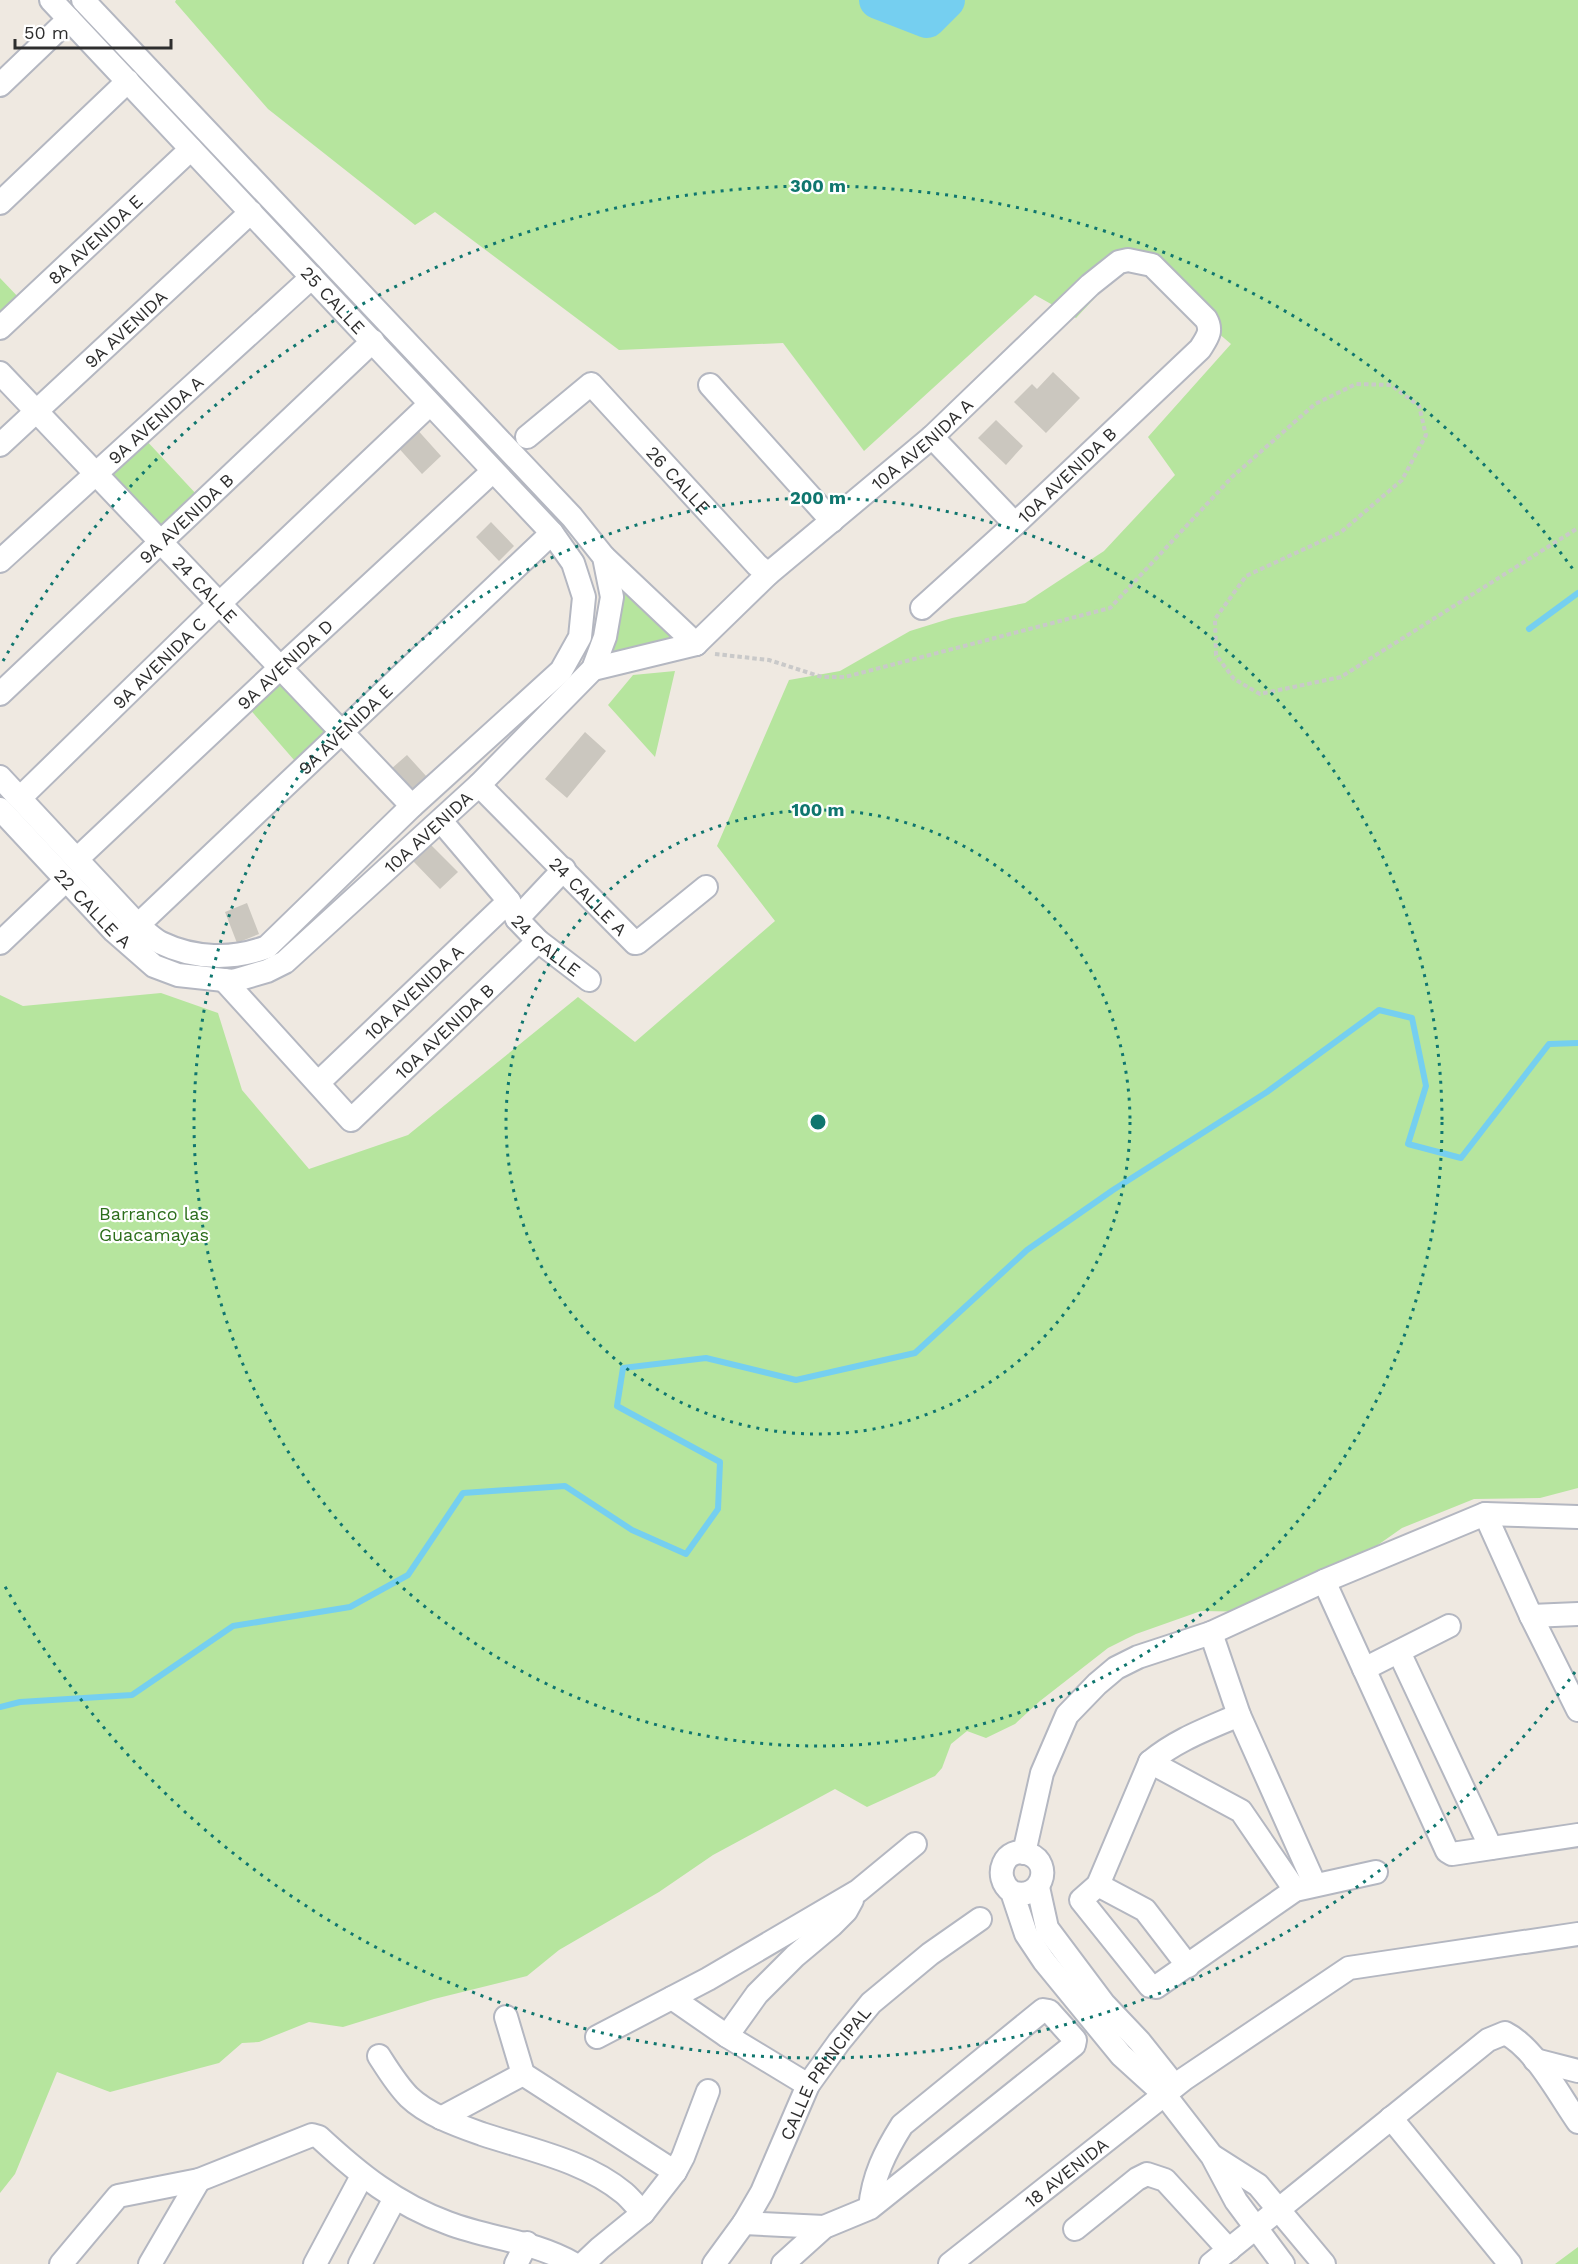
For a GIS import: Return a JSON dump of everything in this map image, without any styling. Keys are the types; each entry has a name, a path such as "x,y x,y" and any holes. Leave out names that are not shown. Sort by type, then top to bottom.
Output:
{"street":[{"name":"25 CALLE","path":"51,0 552,533 573,563 584,597 583,617"},
{"name":"25 CALLE","path":"82,0 572,517 604,557 696,644"},
{"path":"0,85 69,19"},
{"path":"0,203 128,81"},
{"name":"8A AVENIDA E","path":"0,328 191,148"},
{"name":"9A AVENIDA","path":"0,445 250,212"},
{"name":"10A AVENIDA A","path":"696,644 768,574 932,437 1090,285 1119,262 1128,260 1152,265 1206,319 1210,326 1207,338"},
{"name":"9A AVENIDA A","path":"0,561 312,277"},
{"name":"10A AVENIDA B","path":"922,608 1015,524 1200,349 1207,338"},
{"name":"9A AVENIDA B","path":"0,694 373,341"},
{"name":"24 CALLE","path":"0,373 412,806"},
{"name":"26 CALLE","path":"527,437 589,384 757,565 768,574"},
{"path":"710,386 832,521"},
{"name":"9A AVENIDA C","path":"10,804 430,404"},
{"path":"471,447 488,430"},
{"path":"932,437 1015,524"},
{"name":"9A AVENIDA D","path":"77,859 493,471"},
{"name":"9A AVENIDA E","path":"138,925 552,533"},
{"name":"25 CALLE","path":"604,557 612,597 607,624"},
{"name":"10A AVENIDA","path":"190,953 222,957 249,954 267,947 412,806 561,671 580,637 583,617"},
{"name":"10A AVENIDA","path":"214,979 233,981 285,962 479,784 593,669 607,624"},
{"path":"593,669 696,644"},
{"name":"22 CALLE A","path":"0,777 10,804 66,880 114,931 154,966 178,975 214,979"},
{"name":"24 CALLE A","path":"479,784 636,943 706,887"},
{"name":"22 CALLE A","path":"10,804 77,859 138,925 159,942 190,953"},
{"name":"24 CALLE","path":"441,820 538,941 589,980"},
{"name":"10A AVENIDA A","path":"318,1083 513,910 564,869"},
{"path":"0,943 66,880"},
{"name":"10A AVENIDA B","path":"318,1083 351,1120 538,941"},
{"path":"154,966 159,942"},
{"path":"214,979 318,1083"},
{"path":"1485,1514 1578,1710"},
{"path":"1024,1853 1042,1773 1067,1715 1097,1683 1116,1668 1138,1657 1211,1633 1324,1581 1485,1514 1578,1517"},
{"path":"1324,1581 1447,1851 1452,1854 1578,1835"},
{"path":"1532,1616 1578,1614"},
{"path":"1365,1669 1449,1626"},
{"path":"1211,1633 1239,1715 1305,1887"},
{"path":"1399,1652 1491,1848"},
{"path":"1239,1715 1189,1736 1166,1749 1150,1762 1098,1885 1081,1900 1150,1986 1154,1988 1305,1887 1376,1872"},
{"path":"1150,1762 1238,1808 1305,1887"},
{"path":"597,2037 708,1980 858,1891 915,1844"},
{"path":"1012,1892 1026,1894 1038,1887 1042,1869 1035,1858 1024,1853 1010,1856 1002,1868 1002,1881 1012,1892 1026,1934 1044,1961 1121,2055 1174,2086"},
{"path":"1098,1885 1145,1910 1188,1965"},
{"path":"1038,1887 1047,1928 1104,2004 1140,2042 1174,2086 1236,2201 1283,2264"},
{"path":"727,2036 757,1994 795,1956 846,1911 858,1891"},
{"name":"CALLE PRINCIPAL","path":"714,2264 744,2223 762,2192 808,2085 839,2042 871,2003 930,1954 980,1919"},
{"name":"18 AVENIDA","path":"950,2264 1174,2086 1349,1968 1578,1934"},
{"path":"672,1998 727,2036 808,2085"},
{"path":"783,2264 824,2227 870,2208 1074,2045 1075,2040 1047,2009 902,2125 887,2148 878,2169 870,2208"},
{"path":"506,2017 523,2074 675,2172"},
{"path":"1211,2264 1488,2040 1505,2033 1518,2039 1578,2122"},
{"path":"379,2056 400,2088 441,2118 556,2157 591,2172 625,2194 643,2213"},
{"path":"1535,2060 1578,2071"},
{"path":"441,2118 523,2074"},
{"path":"583,2264 643,2213 675,2172 708,2091"},
{"path":"1390,2118 1510,2264"},
{"path":"61,2264 118,2196 199,2180 312,2136 319,2137 362,2176 395,2198 449,2224 527,2243 574,2264"},
{"path":"1212,2156 1258,2185 1324,2264"},
{"path":"1075,2229 1137,2179 1147,2174 1165,2180 1229,2250"},
{"path":"315,2264 362,2176"},
{"path":"150,2264 199,2180"},
{"path":"360,2264 395,2198"},
{"path":"744,2223 824,2227"},
{"path":"516,2264 527,2243"}],"path":[{"path":"696,644 716,654 769,660 822,677 845,677 1110,608 1232,477 1315,404 1356,384 1391,385 1419,406 1426,435 1402,480 1341,532 1246,576 1215,618 1216,655 1234,679 1260,693 1341,676 1578,528"}],"green space":[{"name":"Barranco las Guacamayas","path":"176,0 1578,0 1578,1488 1540,1498 1474,1499 1402,1528 1365,1554 1260,1612 1201,1611 1136,1634 1108,1648 1040,1701 1015,1724 986,1738 967,1731 951,1744 942,1768 935,1776 867,1807 835,1789 713,1855 659,1892 559,1950 527,1976 434,1999 343,2027 309,2022 259,2042 242,2043 219,2063 110,2092 57,2072 15,2174 0,2193 0,995 23,1006 161,993 218,1013 242,1090 309,1169 408,1135 578,997 635,1042 775,921 717,846 789,680 840,671 910,631 952,618 1025,603 1104,551 1175,475 1148,437 1231,344 1131,259 1076,318 1035,295 864,451 783,343 619,350 435,212 415,225 268,109 175,2"},
{"path":"0,278 20,299 0,318"},
{"path":"144,438 198,496 163,530 109,472"},
{"path":"616,580 682,642 604,657"},
{"path":"284,669 339,725 301,768 247,706"},
{"path":"675,671 655,757 608,705 633,675"},
{"path":"1578,2247 1578,2264 1555,2264"}],"building":[{"path":"1053,372 1080,398 1046,433 1014,402 1032,384 1037,389"},
{"path":"996,420 1023,446 1006,465 978,438"},
{"path":"414,426 441,456 422,474 395,444"},
{"path":"491,522 514,546 499,561 476,537"},
{"path":"585,732 606,751 567,798 545,779"},
{"path":"407,755 427,777 412,792 391,769"},
{"path":"430,844 458,872 440,889 413,861"},
{"path":"247,903 259,934 237,943 225,912"}],"waterway":[{"path":"878,0 927,19 946,0"},
{"path":"1529,629 1578,593"},
{"path":"0,1707 20,1702 132,1695 233,1626 350,1607 408,1575 463,1493 565,1486 632,1530 686,1554 718,1509 720,1462 617,1406 623,1368 706,1358 796,1380 915,1353 1027,1250 1113,1190 1267,1092 1379,1010 1412,1018 1426,1086 1408,1144 1461,1158 1549,1044 1578,1043"}]}
